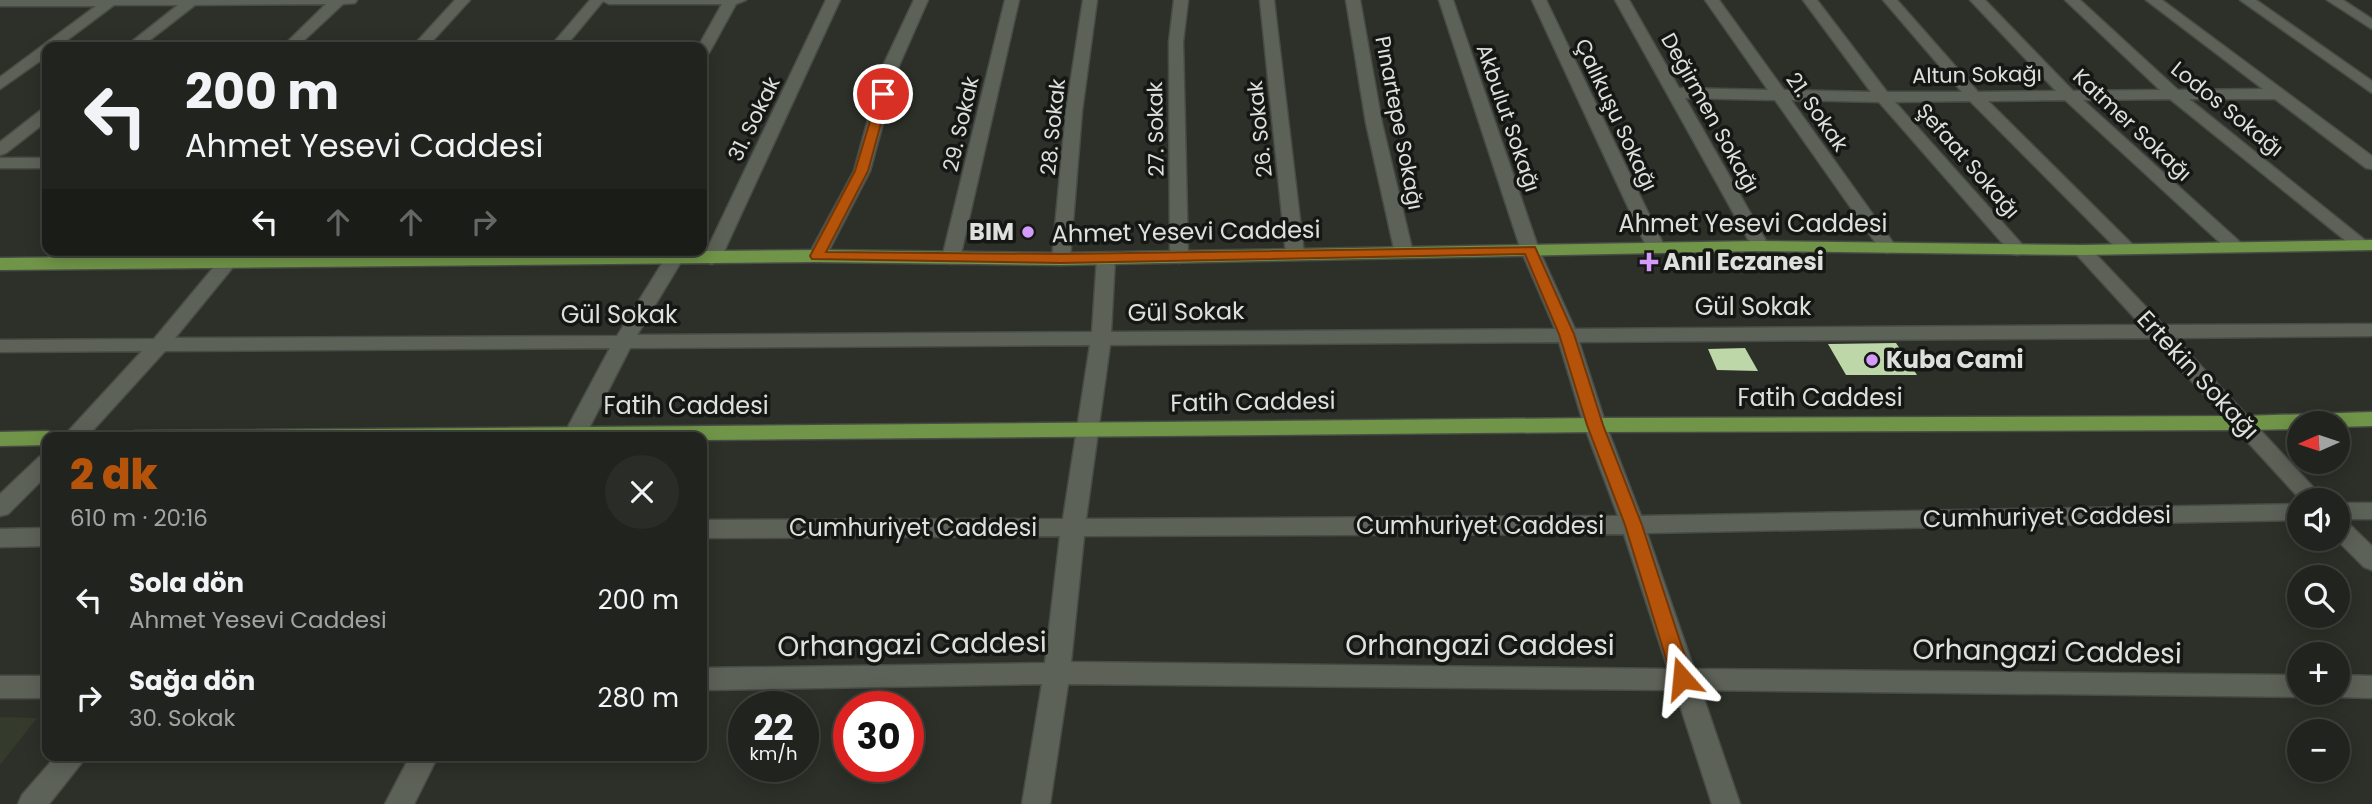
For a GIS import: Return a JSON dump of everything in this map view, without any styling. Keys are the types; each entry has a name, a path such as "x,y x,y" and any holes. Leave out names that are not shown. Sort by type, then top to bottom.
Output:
{"main road":[{"name":"Ahmet Yesevi Caddesi","path":"646,256 1061,259 1656,247 2082,250 2367,245"},
{"name":"Ahmet Yesevi Caddesi","path":"0,264 234,256"},
{"name":"Fatih Caddesi","path":"707,434 1595,425 2243,423 2372,419"},
{"path":"0,439 42,438"}],"street":[{"path":"0,2 350,0"},
{"path":"424,42 463,0"},
{"path":"561,42 597,0"},
{"path":"608,0 739,0"},
{"name":"31. Sokak","path":"712,258 833,0"},
{"path":"817,256 862,171 890,68 921,0"},
{"name":"29. Sokak","path":"951,258 1012,0"},
{"name":"28. Sokak","path":"1061,259 1074,111 1090,0"},
{"name":"27. Sokak","path":"1179,257 1176,42 1181,0"},
{"name":"26. Sokak","path":"1267,0 1295,254"},
{"name":"Pınartepe Sokağı","path":"1353,0 1374,123 1404,253"},
{"name":"Akbulut Sokağı","path":"1446,0 1530,250 1567,334 1595,425 1633,525 1726,804"},
{"name":"Çalıkuşu Sokağı","path":"1539,0 1656,247"},
{"name":"Değirmen Sokağı","path":"1622,0 1760,246"},
{"name":"21. Sokak","path":"1712,0 1888,248"},
{"name":"Şefaat Sokağı","path":"1811,0 1883,97 2018,250"},
{"path":"1890,0 1973,95 2127,249"},
{"name":"Katmer Sokağı","path":"1977,0 2067,94 2234,246"},
{"name":"Lodos Sokağı","path":"2072,0 2174,95 2367,245"},
{"path":"2153,0 2372,164"},
{"path":"2247,0 2372,88"},
{"path":"2334,0 2372,25"},
{"path":"0,15 19,1"},
{"path":"57,42 119,1"},
{"path":"140,42 201,1"},
{"path":"294,42 338,1"},
{"path":"707,45 732,1"},
{"path":"0,84 42,52"},
{"name":"Altun Sokağı","path":"1675,93 1883,97 2279,94"},
{"path":"0,150 42,117"},
{"path":"0,163 42,163"},
{"name":"Ertekin Sokağı","path":"2082,250 2303,488"},
{"path":"50,264 59,256"},
{"path":"79,432 160,344 234,256"},
{"path":"576,432 623,342 675,257"},
{"path":"1036,804 1057,673 1073,527 1101,340 1106,258"},
{"name":"Gül Sokak","path":"0,346 2372,330"},
{"path":"0,508 42,467"},
{"path":"2350,511 2372,511"},
{"name":"Cumhuriyet Caddesi","path":"707,528 1633,525 2287,512"},
{"path":"0,538 42,537"},
{"path":"2350,538 2372,561"},
{"name":"Orhangazi Caddesi","path":"707,679 1057,673 2287,686"},
{"path":"2350,686 2372,687"},
{"path":"0,687 42,687"},
{"path":"32,804 69,761"},
{"path":"399,804 421,761"}],"shaded area":[{"path":"0,717 37,718 0,765"}],"building":[{"name":"Kuba Cami","path":"1896,343 1917,375 1846,375 1828,344"},
{"path":"1745,348 1758,371 1717,370 1708,349"}],"place":[{"name":"BIM","path":"1028,232"},
{"name":"Anıl Eczanesi","path":"1649,262"},
{"name":"Kuba Cami","path":"1872,360"}],"route":[{"path":"883,94 862,171 817,256 1061,259 1530,250 1567,334 1595,425 1633,525 1682,678"}]}
